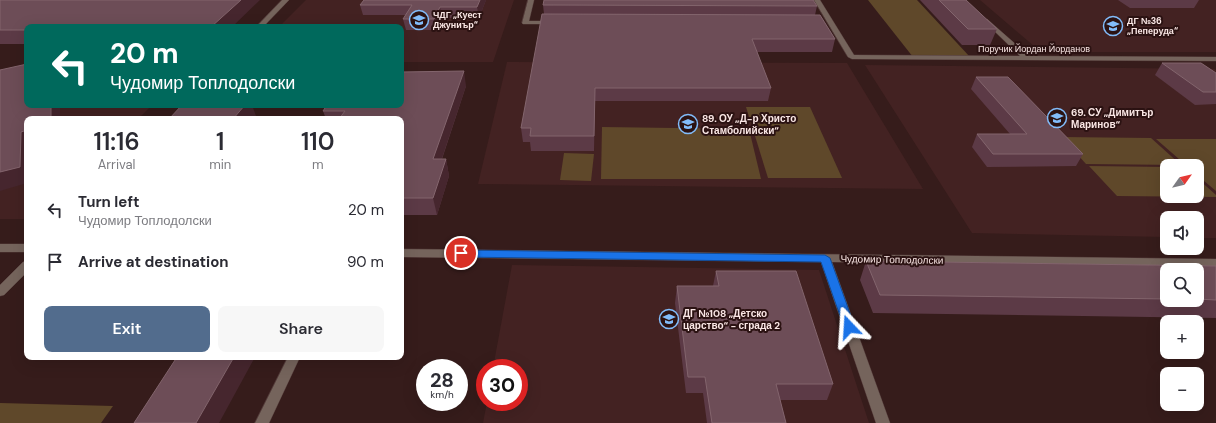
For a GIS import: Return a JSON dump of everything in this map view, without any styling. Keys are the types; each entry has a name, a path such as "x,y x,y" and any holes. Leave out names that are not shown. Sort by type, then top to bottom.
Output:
{"street":[{"path":"263,24 286,0"},
{"path":"531,0 525,23 564,23"},
{"path":"817,0 832,24"},
{"path":"982,16 1027,58"},
{"path":"824,24 832,24"},
{"name":"Поручик Йордан Йорданов","path":"832,24 852,57 1216,59"},
{"path":"0,248 24,248"},
{"name":"Чудомир Топлодолски","path":"404,253 1216,263"},
{"path":"825,258 883,423"},
{"path":"0,292 24,268"},
{"path":"262,423 293,360"}],"shaded area":[{"path":"306,0 514,0 493,62 404,62 404,24 282,24"},
{"path":"868,0 917,0 970,57 913,57"},
{"name":"ДГ №36 „Пеперуда“","path":"980,0 1216,0 1216,52 1041,52"},
{"name":"89. ОУ „Д-р Христо Стамболийски“","path":"507,62 847,63 923,189 478,184"},
{"name":"69. СУ „Димитър Маринов“","path":"865,65 1216,70 1216,238 1204,238 1204,211 1160,211 1160,237 972,233"},
{"path":"0,69 24,69 24,108 149,108 141,116 24,116 24,219 0,219"},
{"path":"746,107 810,107 842,178 768,178"},
{"path":"602,127 749,129 761,179 601,179"},
{"path":"1062,137 1151,138 1174,159 1160,159 1160,165 1086,164"},
{"path":"1156,139 1216,139 1216,191 1204,181 1204,159 1179,159"},
{"path":"564,153 594,154 591,181 560,180"},
{"path":"1089,166 1160,167 1160,196 1117,196"},
{"path":"1204,184 1216,195 1216,197 1204,197"},
{"name":"ДГ №108 „Детско царство“ - сграда 2","path":"512,265 819,270 869,423 483,423 485,411 528,411 528,359 495,359"},
{"path":"0,403 113,406 101,423 0,423"}],"building":[{"path":"0,0 241,0 214,24 24,24 24,30 0,30"},
{"path":"364,0 480,0 477,7 440,7 434,19 403,19 412,5 360,5"},
{"path":"544,0 813,0 817,6 543,5"},
{"path":"939,0 966,0 997,29 968,29"},
{"path":"542,14 820,15 835,39 752,39 771,88 595,88 594,136 530,136 531,128 521,128"},
{"path":"1162,63 1201,63 1216,73 1216,92 1203,92"},
{"path":"24,65 24,108 51,108 51,116 24,116 24,131 21,132 20,167 0,172 0,70"},
{"path":"464,71 433,159 446,159 433,198 404,198 404,116 341,116 345,111 323,111 325,108 404,108 404,72"},
{"path":"976,77 1008,77 1083,154 993,154 977,134 1027,134"},
{"path":"179,108 242,108 236,116 172,116"},
{"path":"866,261 1160,265 1160,299 880,295"},
{"path":"1204,266 1216,266 1216,300 1204,299"},
{"path":"716,271 796,271 833,384 776,384 786,423 712,423 705,377 688,377 677,286 719,286"},
{"path":"175,360 232,360 196,423 134,423"}],"place":[{"name":"ЧДГ „Куест Джуниър“","path":"419,20"},
{"name":"ДГ №36 „Пеперуда“","path":"1113,26"},
{"name":"69. СУ „Димитър Маринов“","path":"1057,118"},
{"name":"89. ОУ „Д-р Христо Стамболийски“","path":"688,124"},
{"name":"ДГ №108 „Детско царство“ - сграда 2","path":"669,319"}],"route":[{"path":"461,253 825,258 849,327"}]}
